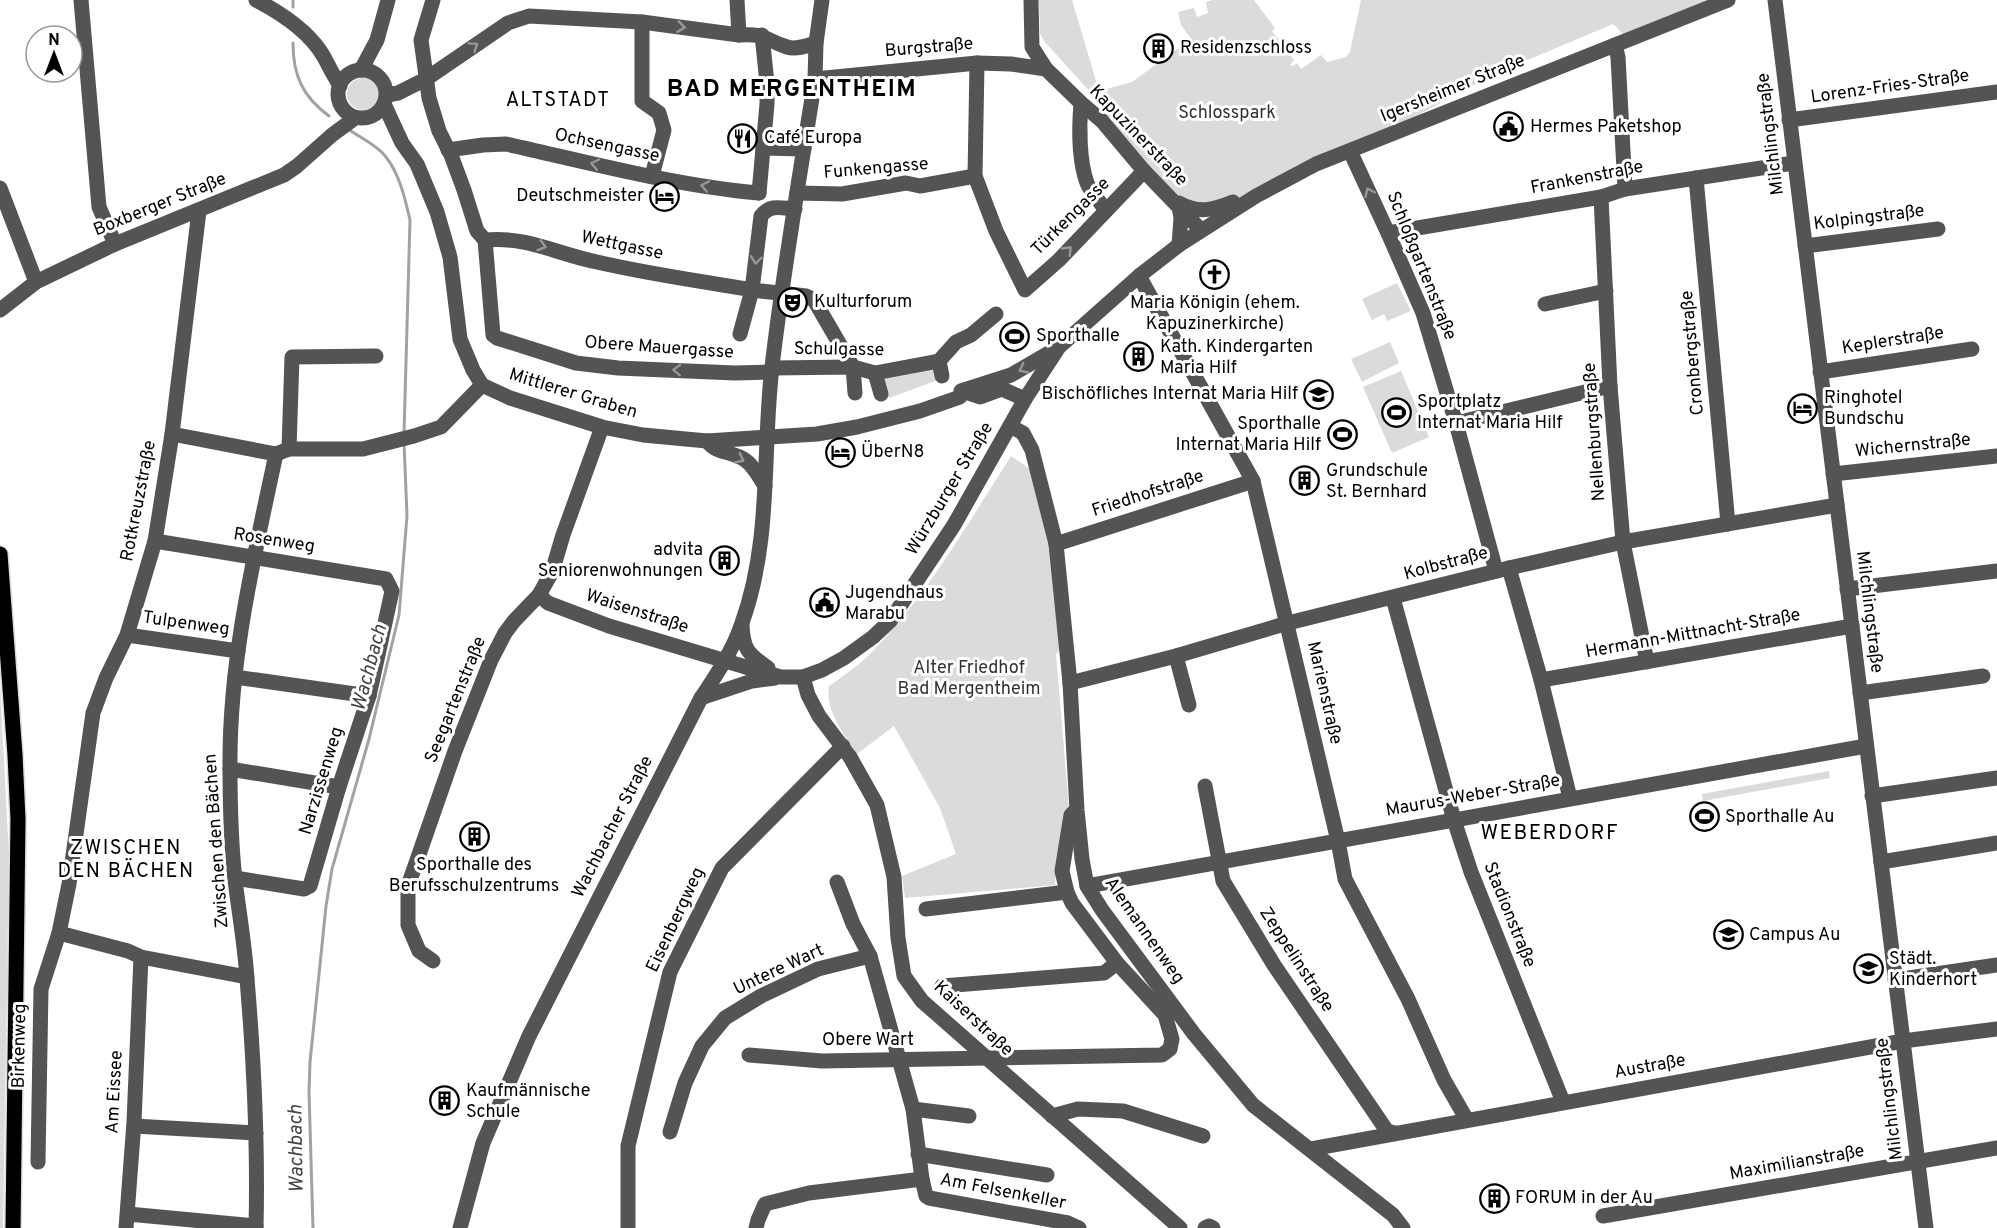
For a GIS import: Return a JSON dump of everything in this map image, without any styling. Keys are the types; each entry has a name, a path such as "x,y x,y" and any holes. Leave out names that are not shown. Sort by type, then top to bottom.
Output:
{"main road":[{"path":"0,554 15,744 18,819 13,1228"}],"street":[{"path":"81,0 99,207 115,244"},
{"path":"256,0 273,9 303,32 323,55 340,86"},
{"path":"379,77 377,40 388,0"},
{"name":"Obere Mauergasse","path":"434,0 421,40 429,98 477,231 484,240 493,335 576,363 618,368 735,373 772,370"},
{"path":"736,0 740,34"},
{"path":"740,334 752,290 761,216 766,209 771,207 795,209 815,80 816,43 822,0"},
{"name":"Kapuzinerstraße","path":"1031,0 1032,47 1046,69 1102,121 1144,171 1201,230"},
{"name":"Igersheimer Straße","path":"1201,230 1256,196 1316,164 1728,0"},
{"name":"Milchlingstraße","path":"1775,0 1926,1228"},
{"path":"377,40 356,71 342,80 338,92 343,110 362,118 375,115 386,100 426,79 508,23 529,15 642,22 762,35 788,47 802,47 816,43"},
{"path":"642,22 642,101 659,113 664,130 652,176"},
{"path":"762,35 767,83 759,193 771,207"},
{"path":"1615,45 1618,57 1625,189"},
{"path":"323,55 356,71 373,73 379,77 383,82 386,100"},
{"path":"975,176 976,63"},
{"name":"Burgstraße","path":"815,80 976,63 1011,64 1046,69"},
{"name":"Lorenz-Fries-Straße","path":"1789,120 1997,92"},
{"name":"Mittlerer Graben","path":"386,100 402,143 417,164 438,212 450,257 460,339 482,385 510,398 602,427 643,435 707,441 817,434 857,427 924,410 930,401 1011,375 1059,347"},
{"path":"1081,103 1081,151 1087,184 1106,210"},
{"path":"332,135 333,122 340,104"},
{"name":"Boxberger Straße","path":"0,310 36,282 115,244 284,175 332,135 362,118"},
{"name":"Mittlerer Graben","path":"362,118 402,143"},
{"name":"Ochsengasse","path":"448,150 506,144 652,176 733,191 759,193"},
{"path":"763,148 804,149"},
{"name":"Schloßgartenstraße","path":"1350,152 1423,313 1502,570 1541,680 1570,798"},
{"name":"Frankenstraße","path":"1388,233 1601,197 1625,189 1794,163"},
{"path":"1175,203 1201,211 1215,209 1238,200 1290,171 1316,164"},
{"name":"Türkengasse","path":"975,176 996,231 1025,290 1059,260 1144,171"},
{"name":"Funkengasse","path":"797,193 842,194 906,183 920,186 975,176"},
{"name":"Cronbergstraße","path":"1696,178 1728,524"},
{"path":"0,188 36,282"},
{"name":"Nellenburgstraße","path":"1601,197 1610,386 1623,542 1647,662"},
{"path":"1175,203 1181,218 1179,245"},
{"name":"Wachbacher Straße","path":"460,1228 483,1143 529,1036 701,698 725,660 742,625 759,561 772,370 795,209"},
{"name":"Rotkreuzstraße","path":"59,933 69,884 93,713 106,678 127,635 155,541 172,434 199,211"},
{"name":"Kolpingstraße","path":"1805,246 1938,229"},
{"name":"Würzburger Straße","path":"725,660 781,677 802,677 822,670 844,658 873,637 890,621 954,525 1025,399 1059,347 1139,276 1201,230"},
{"name":"Wettgasse","path":"484,240 502,238 522,241 596,262 752,290 806,296 814,300 854,367"},
{"name":"Marienstraße","path":"1139,276 1253,481 1288,623 1345,879 1408,999 1444,1080 1467,1120"},
{"path":"1545,304 1606,291"},
{"path":"942,376 939,361 956,342 971,335 996,314"},
{"name":"Keplerstraße","path":"1820,372 1972,349"},
{"name":"Zwischen den Bächen","path":"256,1227 256,1133 247,977 235,878 230,769 230,723 238,651 254,558 283,452 292,357 376,356"},
{"name":"Schulgasse","path":"772,370 854,367 875,373 939,361"},
{"path":"854,367 855,393"},
{"path":"875,373 881,394"},
{"path":"172,434 283,452 363,449 399,441 441,427 482,385"},
{"path":"1456,423 1610,386"},
{"path":"962,391 980,397 1002,389 1025,399"},
{"name":"Alemannenweg","path":"1010,426 1023,434 1032,450 1056,544 1070,683 1077,810 1087,886 1102,910 1194,1034 1253,1105 1393,1215 1403,1228"},
{"name":"Seegartenstraße","path":"433,961 418,951 408,925 408,886 455,751 491,660 514,621 539,595 552,573 562,535 602,427"},
{"path":"707,441 712,448 743,458 752,466 765,486"},
{"name":"Wichernstraße","path":"1833,474 1997,456"},
{"name":"Friedhofstraße","path":"1056,544 1253,481"},
{"name":"Kolbstraße","path":"1070,683 1176,656 1288,623 1502,570 1623,542 1837,505"},
{"name":"Rosenweg","path":"155,541 386,579"},
{"path":"1847,589 1997,571"},
{"name":"Narzissenweg","path":"235,878 304,889 310,886 369,696 392,591 386,579"},
{"name":"Waisenstraße","path":"539,595 548,603 609,626 725,660"},
{"name":"Stadionstraße","path":"1393,598 1454,820 1471,872 1563,1102"},
{"path":"742,625 744,647 753,658 781,677"},
{"name":"Hermann-Mittnacht-Straße","path":"1541,680 1851,626"},
{"name":"Tulpenweg","path":"127,635 238,651"},
{"path":"1176,656 1189,705"},
{"path":"725,660 738,674 752,681"},
{"path":"1860,693 1983,676"},
{"path":"235,677 369,696"},
{"path":"701,698 752,681 781,677"},
{"name":"Kaiserstraße","path":"802,677 819,716 843,746 877,805 894,877 898,938 904,976 922,1001 1180,1228"},
{"name":"Eisenbergweg","path":"628,1228 627,1146 670,972 722,868 843,746"},
{"name":"Maurus-Weber-Straße","path":"1087,886 1866,746"},
{"path":"230,769 339,787"},
{"path":"1872,796 1997,778"},
{"name":"Zeppelinstraße","path":"1205,786 1223,881 1274,965 1387,1131 1395,1133"},
{"path":"942,986 1104,973 1117,963 1072,903 1067,892 1062,871 1071,815 1077,810"},
{"path":"1881,862 1997,843"},
{"path":"837,882 853,924 870,956 898,1060"},
{"path":"926,909 1067,892"},
{"path":"59,933 128,951 141,957 247,977"},
{"name":"Birkenweg","path":"38,1162 41,989 59,933"},
{"name":"Untere Wart","path":"670,1132 685,1083 702,1046 725,1018 761,996 818,969 870,956"},
{"name":"Am Eissee","path":"127,1221 134,1126 141,957"},
{"name":"Obere Wart","path":"749,1054 822,1061 1161,1055 1170,1049 1172,1039 1165,1015 1117,963"},
{"path":"1895,980 1997,964"},
{"name":"Austraße","path":"1311,1149 1903,1041 1997,1029"},
{"name":"Am Felsenkeller","path":"898,1060 913,1110 926,1196 1057,1221 1078,1228"},
{"path":"1052,1116 1078,1109 1123,1112 1203,1136"},
{"path":"913,1110 969,1116"},
{"path":"134,1126 256,1133"},
{"name":"Maximilianstraße","path":"1603,1216 1997,1148"},
{"name":"Am Felsenkeller","path":"918,1154 1047,1175"},
{"path":"756,1228 765,1204 809,1193 922,1179"},
{"path":"127,1221 256,1227"},
{"path":"1205,1228 1209,1226 1213,1228"}],"green space":[{"name":"Schlosspark","path":"1039,0 1072,0 1099,91 1132,82 1191,39 1181,25 1178,12 1194,8 1197,17 1208,13 1206,2 1212,0 1254,0 1275,28 1272,31 1294,60 1290,65 1297,63 1301,69 1321,55 1327,62 1346,57 1350,52 1361,0 1728,0 1629,40 1613,24 1494,74 1354,150 1215,209 1176,196 1096,112 1103,106 1040,34"},
{"path":"363,78 374,83 379,94 374,105 363,110 352,105 347,94 352,83"},
{"path":"1397,283 1411,311 1387,321 1384,314 1372,320 1362,299"},
{"path":"1390,342 1399,363 1362,382 1351,359"},
{"path":"936,363 941,379 889,398 880,379"},
{"name":"Sportplatz Internat Maria Hilf","path":"1401,371 1429,437 1392,453 1363,387"},
{"name":"Alter Friedhof Bad Mergentheim","path":"1011,456 1030,469 1053,562 1060,650 1056,654 1069,808 1056,869 1055,885 905,898 902,876 956,854 940,808 894,726 857,754 833,713 829,686 867,657 911,606 946,557"},
{"path":"0,681 9,856 3,1228 0,1228"},
{"path":"1829,771 1830,778 1703,801 1702,794"}],"waterway":[{"name":"Wachbach","path":"293,0 293,7"},
{"name":"Wachbach","path":"293,43 295,66 301,85 312,101 329,116"},
{"name":"Wachbach","path":"351,131 379,149 391,164 401,187 410,220 404,433"},
{"name":"Wachbach","path":"313,1228 310,1062 326,906 332,869 369,739 399,615 407,516 404,443"}],"place":[{"name":"Residenzschloss","path":"1159,48"},
{"name":"Hermes Paketshop","path":"1509,127"},
{"name":"Café Europa","path":"743,138"},
{"name":"Deutschmeister","path":"665,196"},
{"name":"Maria Königin (ehem. Kapuzinerkirche)","path":"1215,274"},
{"name":"Kulturforum","path":"793,302"},
{"name":"Sporthalle","path":"1015,336"},
{"name":"Kath. Kindergarten Maria Hilf","path":"1139,357"},
{"name":"Bischöfliches Internat Maria Hilf","path":"1319,394"},
{"name":"Ringhotel Bundschu","path":"1803,408"},
{"name":"Sportplatz Internat Maria Hilf","path":"1396,412"},
{"name":"Sporthalle Internat Maria Hilf","path":"1342,434"},
{"name":"ÜberN8","path":"840,452"},
{"name":"Grundschule St. Bernhard","path":"1305,481"},
{"name":"advita Seniorenwohnungen","path":"724,560"},
{"name":"Jugendhaus Marabu","path":"824,603"},
{"name":"Sporthalle Au","path":"1704,817"},
{"name":"Sporthalle des Berufsschulzentrums","path":"474,836"},
{"name":"Campus Au","path":"1728,935"},
{"name":"Städt. Kinderhort","path":"1868,969"},
{"name":"Kaufmännische Schule","path":"445,1101"},
{"name":"FORUM in der Au","path":"1494,1198"}],"district":[{"name":"BAD MERGENTHEIM","path":"792,90"},
{"name":"ALTSTADT","path":"558,101"},
{"name":"WEBERDORF","path":"1550,833"},
{"name":"ZWISCHEN DEN BÄCHEN","path":"126,860"}]}
